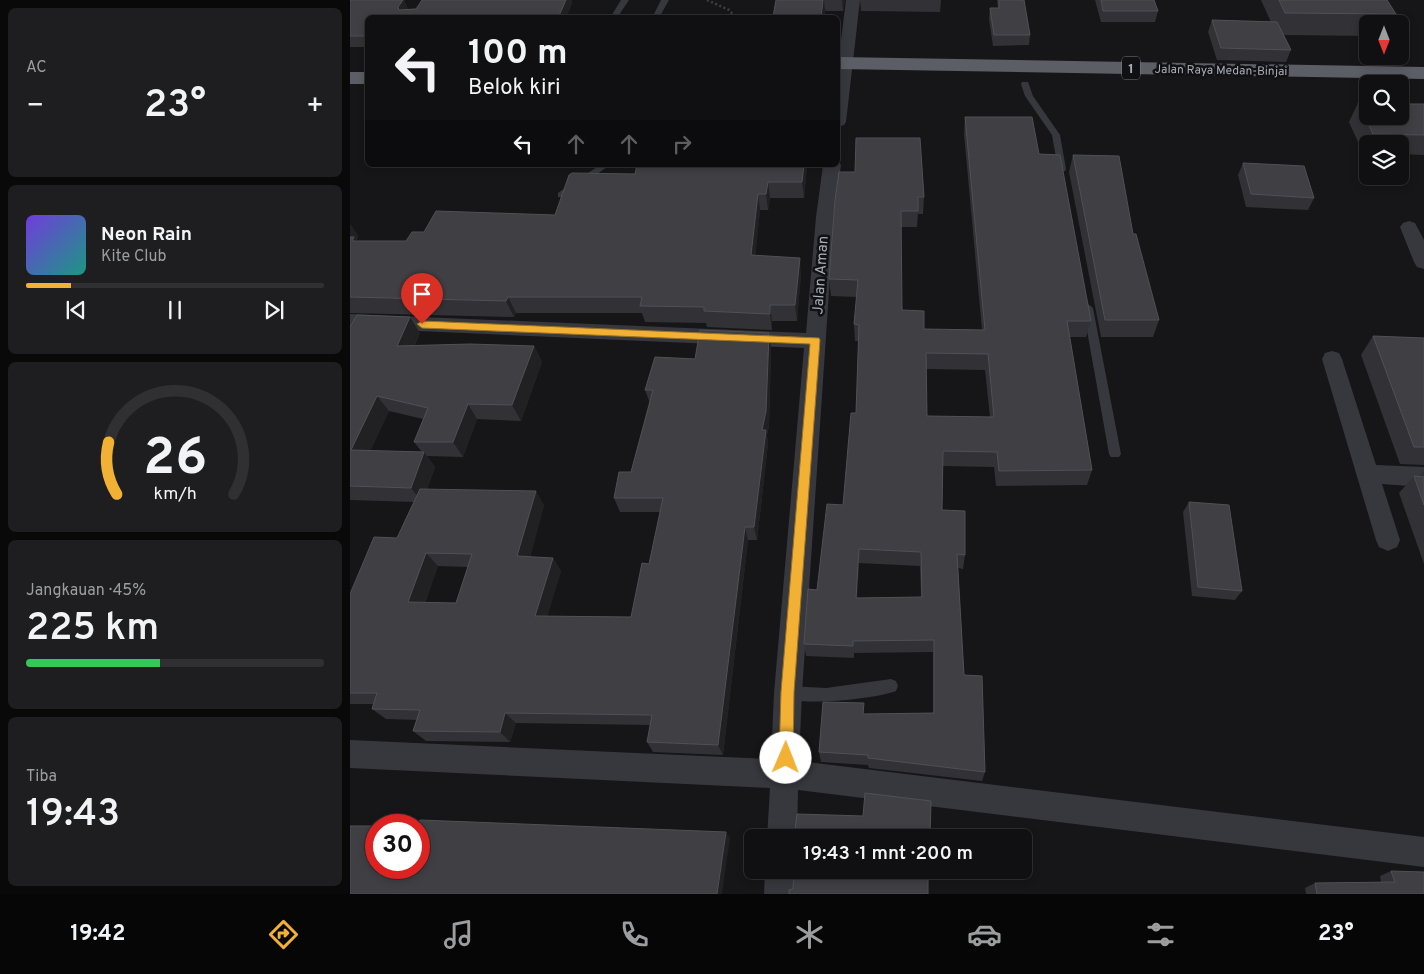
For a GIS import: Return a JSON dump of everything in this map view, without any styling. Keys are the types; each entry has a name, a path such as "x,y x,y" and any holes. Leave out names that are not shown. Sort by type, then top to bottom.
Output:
{"highway":[{"name":"Jalan Raya Medan-Binjai","path":"841,72 1316,71 1424,73"},
{"path":"1316,71 1324,89"},
{"name":"Jalan Raya Medan-Binjai","path":"841,72 1025,84 1359,89"},
{"path":"350,78 365,78"},
{"path":"1409,89 1424,90"}],"street":[{"path":"840,89 853,0"},
{"name":"Jalan Aman","path":"783,829 788,692 825,217 832,167"},
{"path":"1409,227 1424,262"},
{"path":"359,324 815,340"},
{"path":"1332,359 1388,540"},
{"path":"1368,474 1424,477"},
{"path":"350,754 786,774 1424,852"},
{"path":"778,894 779,879"}],"lane":[{"path":"615,15 625,0"},
{"path":"658,15 665,0"},
{"path":"1025,84 1029,96 1056,135 1065,183"},
{"path":"561,196 603,167"},
{"path":"1086,299 1115,454"},
{"path":"788,692 801,695 838,694 891,686"}],"path":[{"path":"707,0 729,10 733,15"}],"building":[{"path":"350,0 403,0 398,7 399,10 416,9 422,0 566,0 559,15 365,15 365,36 350,36"},
{"path":"776,0 823,0 821,15 773,15"},
{"path":"999,0 1024,0 1030,35 994,35 990,8 999,8"},
{"path":"1101,0 1154,0 1158,11 1103,11"},
{"path":"1279,0 1387,0 1396,14 1285,13"},
{"path":"1212,20 1277,22 1291,50 1221,48"},
{"path":"1409,104 1424,104 1424,135 1373,134 1369,125 1409,125"},
{"path":"965,117 1032,117 1039,154 1060,155 1091,321 1067,321 1092,470 999,471 997,452 943,451 942,510 965,511 965,555 957,554 964,675 982,676 985,772 868,758 868,755 819,752 823,702 864,703 863,714 934,713 934,640 853,641 853,646 804,644 808,589 817,590 827,504 843,505 851,413 856,413 859,325 854,324 858,280 829,279 839,172 855,172 856,138 920,138 924,197 918,197 918,211 901,211 902,310 924,311 924,329 985,330","holes":["926,353 988,354 994,417 927,416","859,549 921,552 922,597 856,598"]},
{"path":"1073,155 1119,156 1133,234 1136,234 1159,320 1105,320"},
{"path":"1243,163 1304,166 1314,198 1251,194"},
{"path":"637,167 804,167 802,182 768,182 766,194 758,194 751,255 800,258 795,305 770,305 770,314 704,311 704,307 640,306 642,297 508,297 506,301 350,297 350,237 354,237 352,241 406,241 412,232 424,232 436,211 555,215 569,175 572,173 635,174"},
{"path":"357,315 410,317 397,346 470,344 534,346 512,405 468,404 453,442 414,442 428,408 377,396 351,450 424,452 411,488 350,486 350,327"},
{"path":"700,330 769,333 766,411 762,430 766,430 754,527 745,527 718,745 647,742 652,715 505,713 500,732 413,731 420,710 372,709 377,693 350,693 350,594 374,537 397,538 420,489 536,491 517,556 553,558 535,616 631,617 642,563 649,564 663,498 614,498 619,472 631,472 653,390 645,390 655,357 695,359","holes":["426,553 472,554 456,603 408,602"]},
{"path":"1373,336 1424,338 1424,447 1414,447"},
{"path":"1414,476 1424,477 1424,505"},
{"path":"1189,502 1229,505 1242,591 1198,587"},
{"path":"865,793 931,801 930,829 795,829 797,814 863,816"},
{"path":"430,820 726,832 717,894 350,894 350,826 365,826 365,879 430,879"},
{"path":"1391,871 1424,872 1424,894 1317,894 1315,883 1395,882"},
{"path":"794,879 928,879 928,894 789,894 789,890 793,889"}],"route":[{"path":"422,324 649,335 815,340 788,692 786,758"}]}
